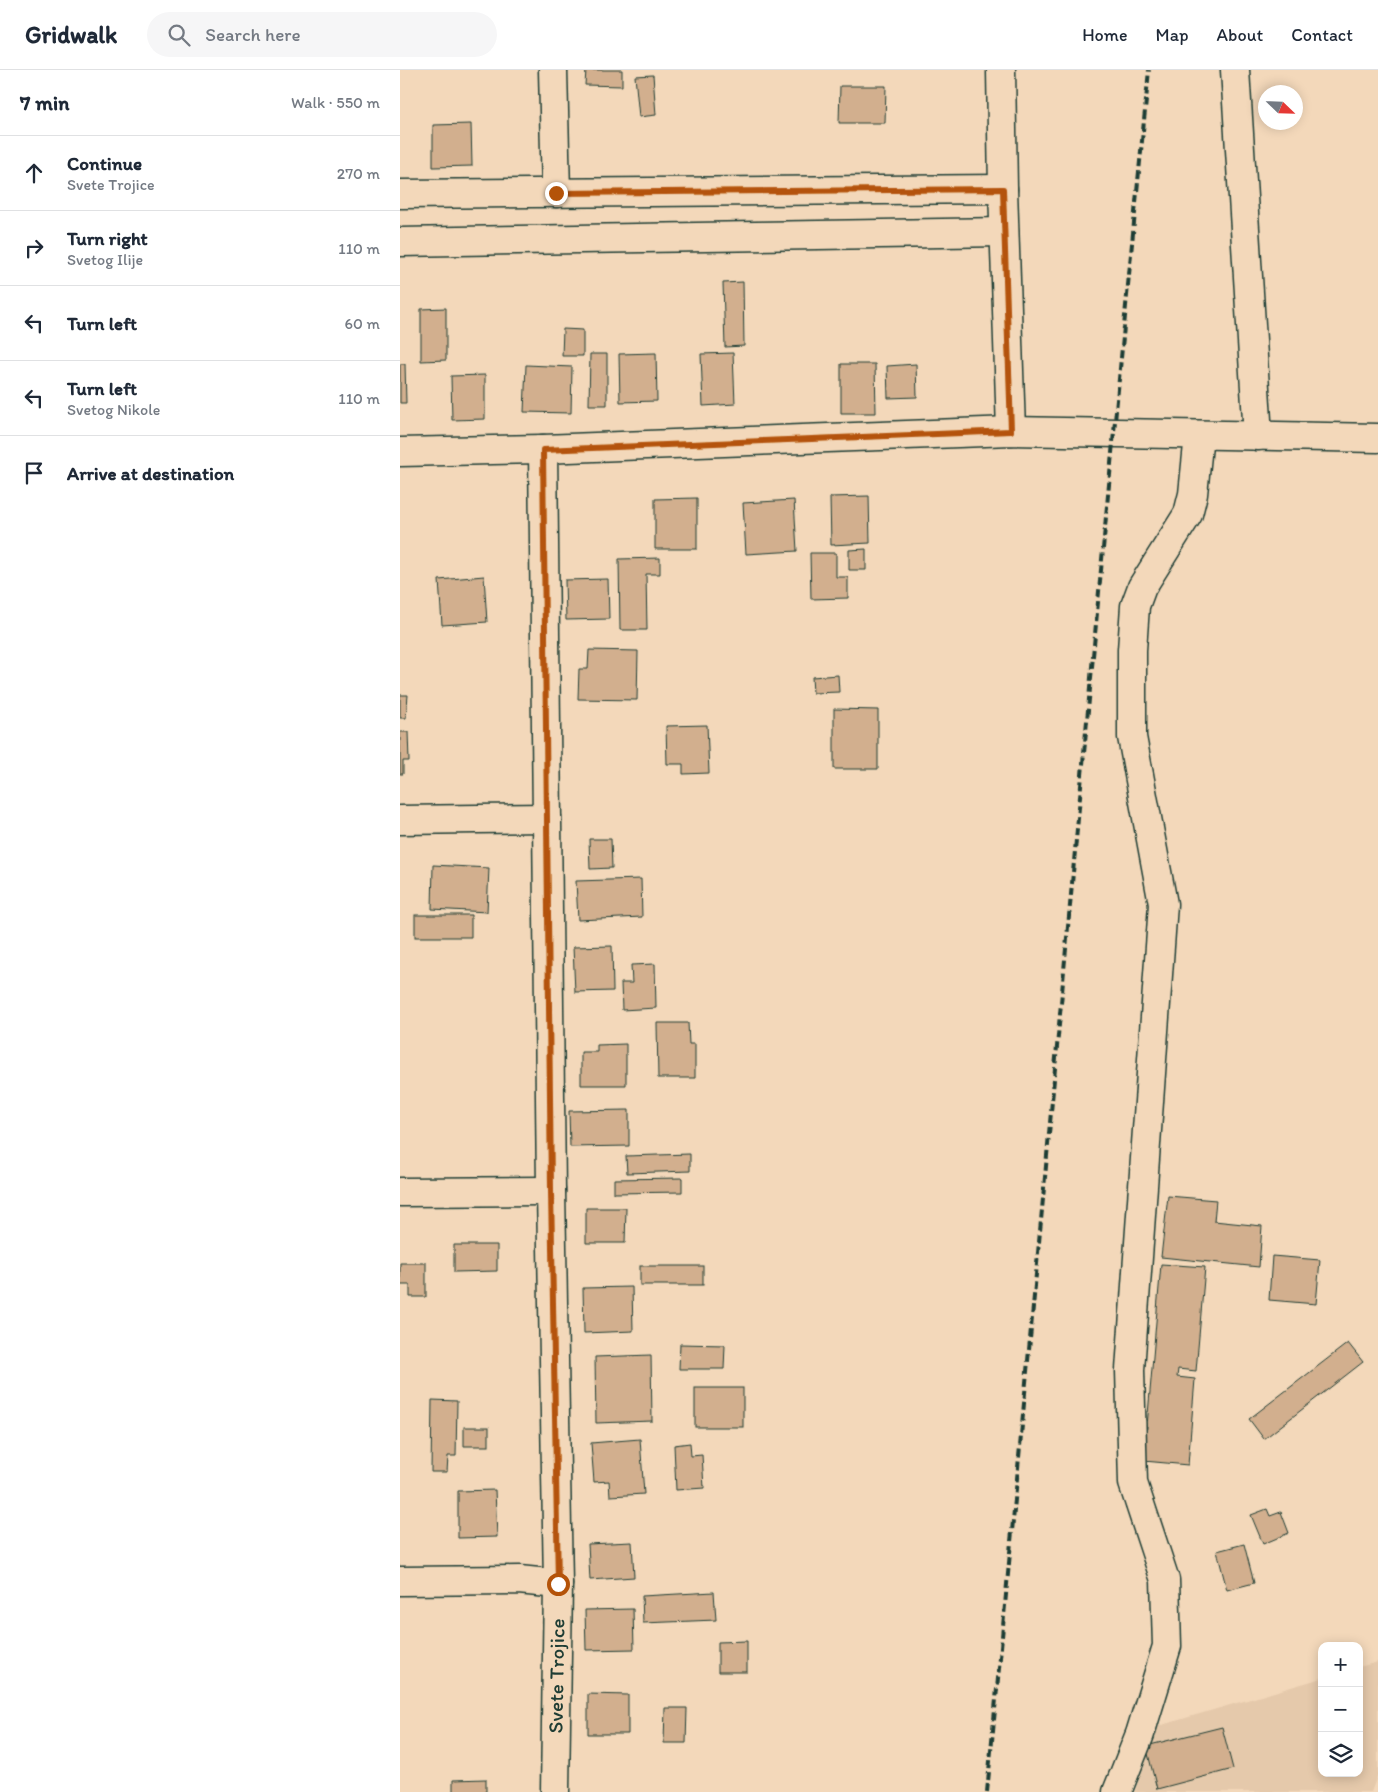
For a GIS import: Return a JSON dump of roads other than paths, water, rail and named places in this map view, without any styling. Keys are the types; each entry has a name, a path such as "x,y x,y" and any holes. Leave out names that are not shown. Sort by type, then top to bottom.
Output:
{"street":[{"path":"553,70 556,193"},
{"path":"1001,70 1011,431"},
{"path":"1235,70 1258,436"},
{"path":"400,194 1003,189"},
{"path":"400,242 1004,232"},
{"path":"400,452 543,450 1011,431 1378,438"},
{"path":"1117,1792 1140,1734 1167,1646 1165,1580 1134,1483 1133,1474 1130,1370 1163,904 1132,737 1132,650 1135,606 1142,588 1188,514 1193,494 1199,435"},
{"name":"Svete Trojice","path":"543,450 551,1191 558,1584 554,1792"},
{"path":"400,820 547,818"},
{"path":"400,1192 551,1191"},
{"path":"400,1581 519,1580 558,1584"}],"railway":[{"path":"987,1792 1149,70"}]}
